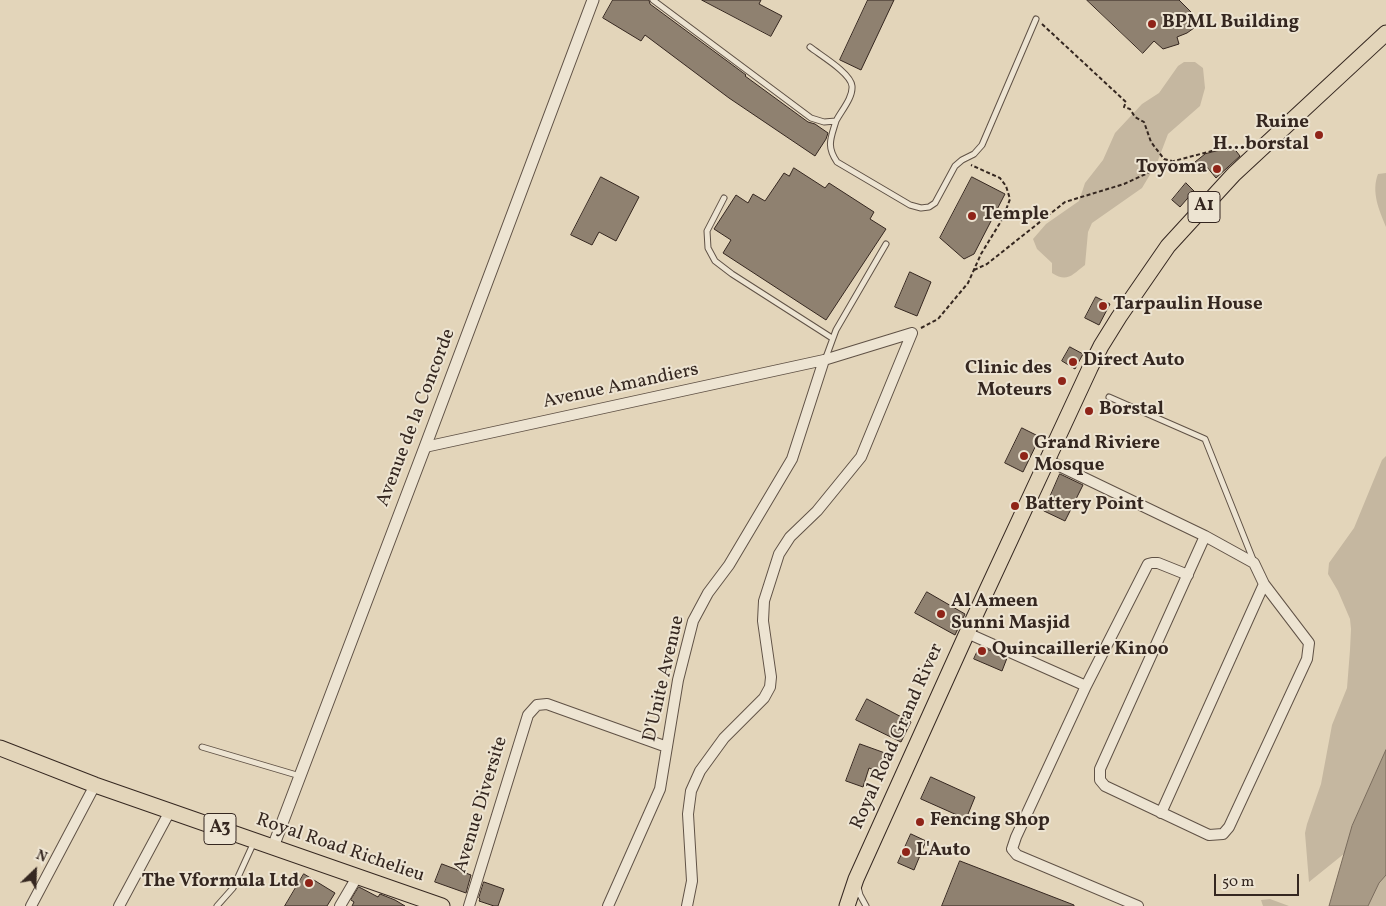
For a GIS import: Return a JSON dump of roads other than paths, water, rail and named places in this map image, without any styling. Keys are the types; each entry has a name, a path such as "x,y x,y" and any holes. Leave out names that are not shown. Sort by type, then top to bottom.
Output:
{"main road":[{"name":"Royal Road Grand River","path":"847,906 856,879 967,633 1101,346 1132,297 1168,246 1234,174 1386,33"},
{"name":"Royal Road Richelieu","path":"0,748 95,785 442,906"}],"street":[{"name":"Avenue de la Concorde","path":"273,847 425,447 590,2"},
{"name":"Avenue Amandiers","path":"425,447 824,360 912,333 860,457 817,511 790,537 779,554 764,600 763,621 771,677 770,687 764,698 724,738 700,771 691,791 688,814 692,881 687,906"},
{"name":"D'Unite Avenue","path":"608,906 660,789 678,680 693,621 708,593 729,565 792,459 824,360"},
{"path":"1047,460 1205,536 1254,563 1264,584 1309,643 1307,659 1227,831 1223,834 1209,836 1105,786 1100,780 1100,769 1205,536"},
{"path":"1138,906 1017,855 1012,850 1016,837 1086,686 1148,564 1158,564 1188,575"},
{"path":"1161,814 1264,584"},
{"path":"967,633 1086,686"},
{"name":"Avenue Diversite","path":"469,906 528,715 538,705 547,704 666,747"},
{"path":"32,906 95,785"},
{"path":"119,906 170,811"},
{"path":"340,906 356,877"}],"lane":[{"path":"653,0 811,118 824,122 836,121"},
{"path":"810,46 847,75 852,85 849,98 836,121 829,144 831,153 837,162 910,205 921,208 929,207 936,202 955,166 974,154 982,145 1036,19"},
{"path":"724,198 707,232 708,248 714,261 832,338"},
{"path":"824,360 836,330 886,244"},
{"path":"1109,397 1205,439 1254,563"},
{"path":"202,747 300,776"},
{"path":"217,906 233,888 254,841"},
{"path":"856,879 860,895 866,906"}],"place":[{"name":"BPML Building","path":"1152,24"},
{"name":"Ruine H...borstal","path":"1319,135"},
{"name":"Toyoma","path":"1217,169"},
{"name":"Temple","path":"972,216"},
{"name":"Tarpaulin House","path":"1103,306"},
{"name":"Direct Auto","path":"1073,362"},
{"name":"Clinic des Moteurs","path":"1062,381"},
{"name":"Borstal","path":"1089,411"},
{"name":"Grand Riviere Mosque","path":"1024,456"},
{"name":"Battery Point","path":"1015,506"},
{"name":"Al Ameen Sunni Masjid","path":"941,614"},
{"name":"Quincaillerie Kinoo","path":"982,651"},
{"name":"Fencing Shop","path":"920,822"},
{"name":"L'Auto","path":"906,852"},
{"name":"The Vformula Ltd","path":"309,883"}]}
